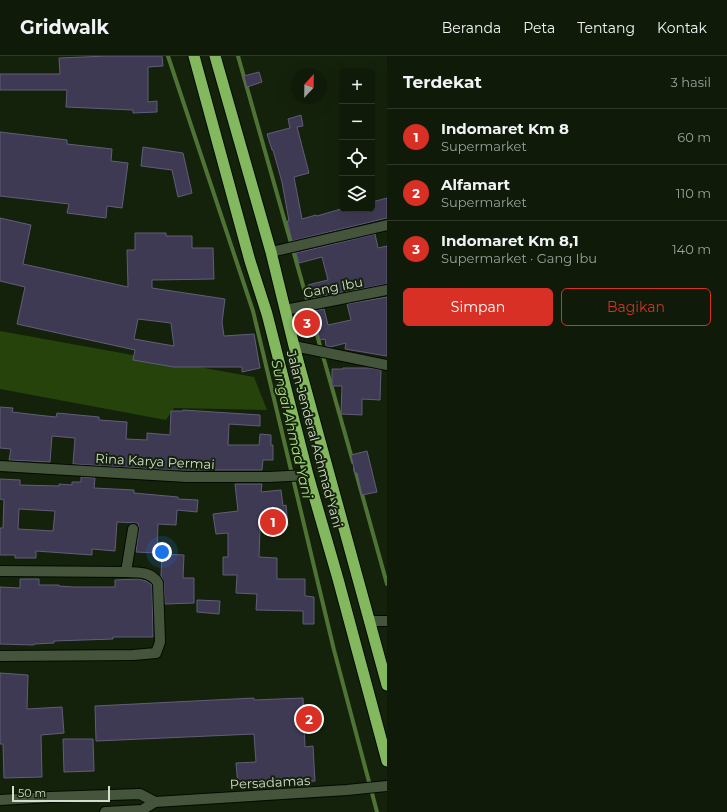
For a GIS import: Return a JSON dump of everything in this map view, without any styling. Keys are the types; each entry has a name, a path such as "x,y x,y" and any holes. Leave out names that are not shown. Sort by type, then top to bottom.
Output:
{"highway":[{"name":"Jalan Jenderal Achmad Yani","path":"194,56 250,261 267,314 308,475 338,579 387,761"},
{"name":"Jalan Jenderal Achmad Yani","path":"215,56 271,252 294,346 387,685"},
{"path":"338,579 355,571"}],"street":[{"path":"271,252 387,225"},
{"name":"Gang Ibu","path":"285,310 387,290"},
{"path":"294,346 387,364"},
{"name":"Rina Karya Permai","path":"0,466 187,477 269,477 308,475"},
{"path":"126,572 133,529"},
{"path":"0,571 126,572 152,575 158,583 160,642 156,652 133,655 0,656"},
{"path":"369,621 387,621"},
{"name":"Persadamas","path":"155,802 347,790 387,786"},
{"path":"0,800 140,794 155,802"},
{"path":"105,812 142,810 155,802"}],"green space":[{"path":"0,331 254,377 267,410 174,408 166,420 0,389"}],"building":[{"path":"162,56 163,66 148,67 148,102 157,101 157,112 133,113 133,110 66,107 67,90 0,90 0,74 60,74 59,58"},
{"path":"259,72 262,82 247,87 244,76"},
{"path":"301,115 303,126 297,127 309,173 294,177 302,219 339,210 339,212 375,212 375,201 387,198 387,218 292,241 287,221 289,221 282,182 267,134 290,128 288,119"},
{"path":"0,132 67,140 67,144 112,149 111,161 128,163 122,208 107,206 106,218 67,213 69,204 0,196"},
{"path":"143,147 183,153 192,193 178,197 172,170 141,166"},
{"path":"0,218 31,225 23,264 128,287 127,250 135,250 135,233 166,233 166,236 192,236 192,248 213,248 214,279 152,280 152,288 225,299 222,322 224,336 254,334 260,368 242,372 242,367 174,367 133,360 135,350 17,324 25,287 0,281","holes":["138,319 171,323 174,346 134,339"]},
{"path":"375,234 378,248 387,246 387,284 311,298 308,285 328,280 322,257 299,263 296,253"},
{"path":"387,297 387,356 345,349 346,343 330,347 326,346 325,339 320,340 312,311 324,309 328,325 351,320 347,304"},
{"path":"371,368 381,370 380,400 362,399 362,415 341,414 342,386 332,386 332,369"},
{"path":"0,407 13,408 12,412 37,415 56,417 57,413 99,417 99,420 127,422 126,439 147,440 147,433 170,435 171,411 183,410 260,415 260,426 229,424 228,445 259,445 260,434 271,435 273,460 263,460 262,470 170,470 73,464 75,438 52,436 50,462 9,460 11,449 0,448"},
{"path":"367,451 377,492 362,495 351,455"},
{"path":"81,477 95,478 94,488 134,490 134,493 198,500 197,512 177,510 176,525 158,524 157,553 136,552 139,530 138,523 117,522 115,551 92,549 92,555 36,551 36,558 15,558 15,555 0,555 0,528 3,528 4,500 0,499 0,479 20,480 20,485 59,486 59,484 72,485 72,482 81,482","holes":["19,509 55,511 53,531 18,529"]},
{"path":"235,484 262,484 261,492 281,490 283,506 286,505 288,526 260,529 259,557 277,558 277,579 305,579 305,596 314,597 314,624 303,624 303,611 256,610 257,594 236,593 237,575 223,575 223,557 228,557 228,533 216,534 213,514 238,511"},
{"path":"162,554 184,555 183,578 194,578 194,603 165,604 164,583 161,576"},
{"path":"20,579 39,579 39,585 73,587 115,587 115,580 139,579 146,581 152,585 153,637 113,637 113,639 54,641 54,643 34,645 0,644 0,587 20,588"},
{"path":"197,600 220,601 219,614 197,612"},
{"path":"0,673 28,675 27,709 62,707 64,733 41,735 42,777 4,778 3,744 0,744"},
{"path":"254,698 254,700 303,698 305,747 313,746 315,781 238,786 236,763 256,762 254,734 96,741 95,706"},
{"path":"63,739 93,739 94,771 64,772"}],"waterway":[{"name":"Sungai Ahmad Yani","path":"168,56 253,311 334,650 377,812"},
{"name":"Sungai Ahmad Yani","path":"238,56 353,462"},
{"name":"Sungai Ahmad Yani","path":"355,469 387,584"}],"place":[{"name":"Indomaret Km 8,1","path":"307,323"},
{"name":"Indomaret Km 8","path":"273,522"},
{"name":"Alfamart","path":"309,719"}]}
